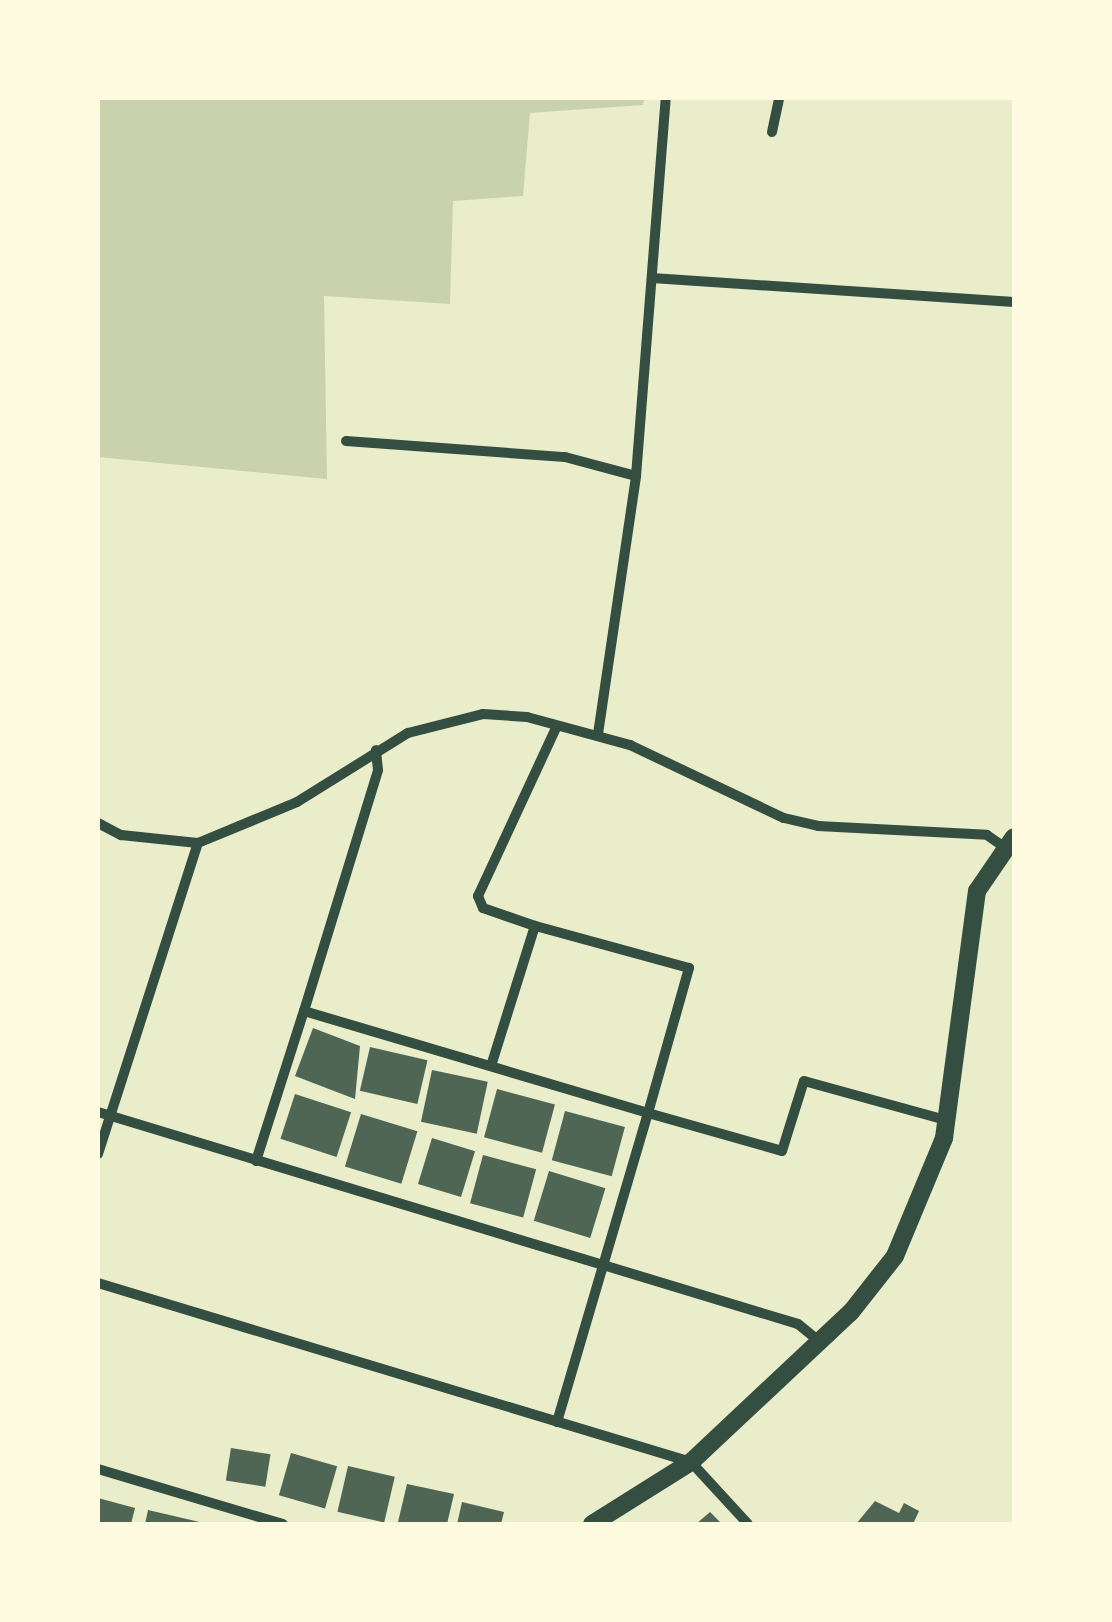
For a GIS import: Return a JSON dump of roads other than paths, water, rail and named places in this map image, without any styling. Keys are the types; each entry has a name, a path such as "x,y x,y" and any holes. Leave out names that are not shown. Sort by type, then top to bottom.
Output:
{"street":[{"path":"598,734 636,476 666,98"},
{"path":"772,132 779,98"},
{"path":"652,278 1014,302"},
{"path":"346,441 565,457 636,476"},
{"path":"98,823 121,836 198,843 298,802 376,750 437,722 483,714 527,717 556,728 598,734 784,818 850,829 987,835 1009,842 978,890 966,943 946,1120 928,1188 894,1256 820,1342 691,1462 592,1524"},
{"path":"556,728 478,896 483,908 690,968 557,1422"},
{"path":"256,1161 378,770 376,750"},
{"path":"98,1154 198,843"},
{"path":"491,1066 535,926"},
{"path":"304,1011 782,1150 804,1081 946,1120"},
{"path":"98,1112 798,1324 820,1342"},
{"path":"98,1284 691,1462 748,1524"},
{"path":"98,1469 284,1524"}]}
